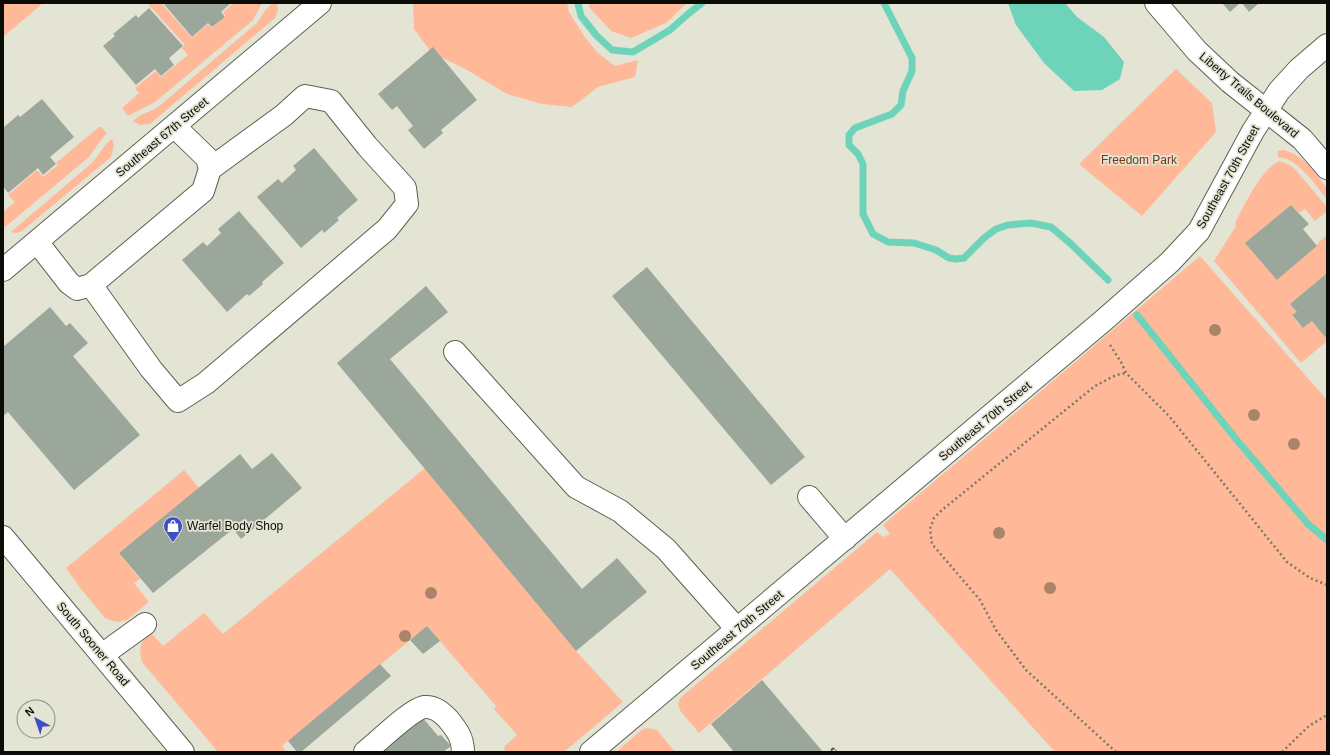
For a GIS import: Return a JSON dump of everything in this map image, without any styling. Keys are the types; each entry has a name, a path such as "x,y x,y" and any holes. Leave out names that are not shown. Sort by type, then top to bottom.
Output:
{"street":[{"name":"Southeast 67th Street","path":"3,270 320,3"},
{"name":"Liberty Trails Boulevard","path":"1156,3 1197,52 1230,82 1302,139 1327,168"},
{"name":"Southeast 70th Street","path":"591,752 1096,327 1170,262 1199,231 1253,131 1279,91 1299,69 1327,46"},
{"path":"91,285 151,369 178,401 206,382 387,229 407,204 405,188 367,146 331,101 305,96 284,116 210,169"},
{"path":"37,242 72,286 76,289 91,285 203,191 210,169 207,158 174,127"},
{"path":"455,352 576,487 620,511 666,549 737,629"},
{"path":"809,497 845,539"},
{"name":"South Sooner Road","path":"3,537 183,752"},
{"path":"102,655 145,624"},
{"path":"365,752 405,719 424,708 437,709 452,724 459,732 463,743 463,752"}],"path":[{"path":"1096,327 1111,346 1126,373 1169,416 1287,562 1310,578 1327,585"},
{"path":"1116,752 1026,670 996,630 988,612 980,600 932,544 930,529 934,518 942,510 1095,386 1116,375 1126,373"},
{"path":"1282,752 1309,726 1327,715"}],"green space":[{"path":"3,3 43,3 3,37"},
{"path":"151,3 161,3 192,38 208,24 212,28 226,16 222,13 234,3 262,3 253,20 155,102 128,116 122,108 139,93 135,88 156,71 161,77 188,55 182,48 185,45 149,5"},
{"path":"273,3 276,3 278,9 275,18 150,124 140,125 133,121 139,116 157,108 257,23 266,9"},
{"path":"413,3 567,3 569,12 584,36 597,52 615,66 638,60 635,77 598,87 572,107 542,104 507,94 467,70 431,52 414,29"},
{"path":"589,3 687,3 666,23 631,38 611,31 589,7"},
{"name":"Freedom Park","path":"1176,69 1212,103 1216,132 1142,216 1079,164"},
{"path":"99,127 107,133 89,157 5,227 3,225 3,212 15,202 8,195 37,170 43,177 58,165 56,163"},
{"path":"112,139 114,145 111,157 22,231 16,233 11,232 93,162 107,143"},
{"path":"1283,150 1290,152 1303,160 1313,170 1327,188 1327,199 1306,173 1299,167 1292,162 1278,157 1278,151"},
{"path":"1280,161 1295,169 1327,207 1327,211 1315,221 1305,209 1299,213 1291,205 1246,243 1277,280 1317,246 1316,245 1327,235 1327,273 1290,304 1297,312 1292,316 1303,328 1312,321 1325,337 1327,335 1327,341 1301,363 1214,261 1236,226 1235,223 1254,188 1267,171 1274,164"},
{"path":"1200,256 1327,400 1327,752 1055,752 890,569 699,733 681,712 678,705 680,698 877,532 883,537 890,534 883,525"},
{"path":"425,468 576,651 623,702 564,752 506,752 504,749 505,746 517,735 494,709 496,706 427,626 282,746 286,752 218,752 142,662 140,649 144,640 151,633 163,646 204,613 223,634"},
{"path":"184,470 199,488 119,553 140,579 134,583 149,602 127,620 118,622 105,618 66,568"},
{"path":"648,728 657,730 675,752 616,752 643,729"}],"water":[{"path":"1008,3 1065,3 1077,17 1104,37 1124,62 1120,79 1102,90 1074,91 1044,63 1016,25"}],"building":[{"path":"163,3 231,3 221,12 225,17 212,27 208,23 192,37"},
{"path":"1222,3 1240,3 1230,12"},
{"path":"1242,3 1259,3 1249,12"},
{"path":"149,8 183,46 169,58 174,65 161,76 155,69 136,85 103,46 115,36 113,34 136,15 138,18"},
{"path":"433,47 477,100 441,130 443,133 424,149 408,130 413,126 397,106 392,110 378,94"},
{"path":"42,99 74,137 50,157 56,164 43,175 38,168 8,193 3,186 3,128 18,115 20,117"},
{"path":"314,148 358,200 337,218 339,220 324,233 322,230 301,248 257,197 278,179 282,183 296,170 293,166"},
{"path":"1291,205 1309,224 1303,229 1317,246 1277,280 1245,243"},
{"path":"239,211 284,263 262,282 263,284 249,296 247,294 227,312 182,260 203,242 207,246 221,233 218,229"},
{"path":"647,267 805,457 771,485 612,296"},
{"path":"1327,273 1327,335 1325,337 1312,321 1303,328 1292,315 1297,312 1290,304"},
{"path":"426,286 448,312 390,359 582,589 617,558 647,592 576,651 337,363"},
{"path":"50,307 66,326 70,323 88,343 73,356 140,435 74,490 8,412 3,416 3,347"},
{"path":"272,453 302,488 241,539 233,529 153,593 119,553 240,454 252,469"},
{"path":"427,626 440,641 423,654 410,640"},
{"path":"380,664 391,676 301,752 297,752 288,741"},
{"path":"762,680 823,752 734,752 711,724"},
{"path":"422,717 438,736 441,735 451,746 443,752 374,752"}],"waterway":[{"path":"578,3 581,16 596,35 612,50 633,52 670,30 702,3"},
{"path":"884,3 912,58 912,71 903,91 901,105 892,114 855,128 849,135 849,145 858,154 863,164 863,214 873,234 888,242 914,243 936,250 949,258 957,259 964,258 984,238 996,229 1008,225 1031,223 1051,227 1070,243 1108,280"},
{"path":"1137,315 1236,439 1308,524 1327,540"}],"place":[{"name":"Warfel Body Shop","path":"173,543"}]}
